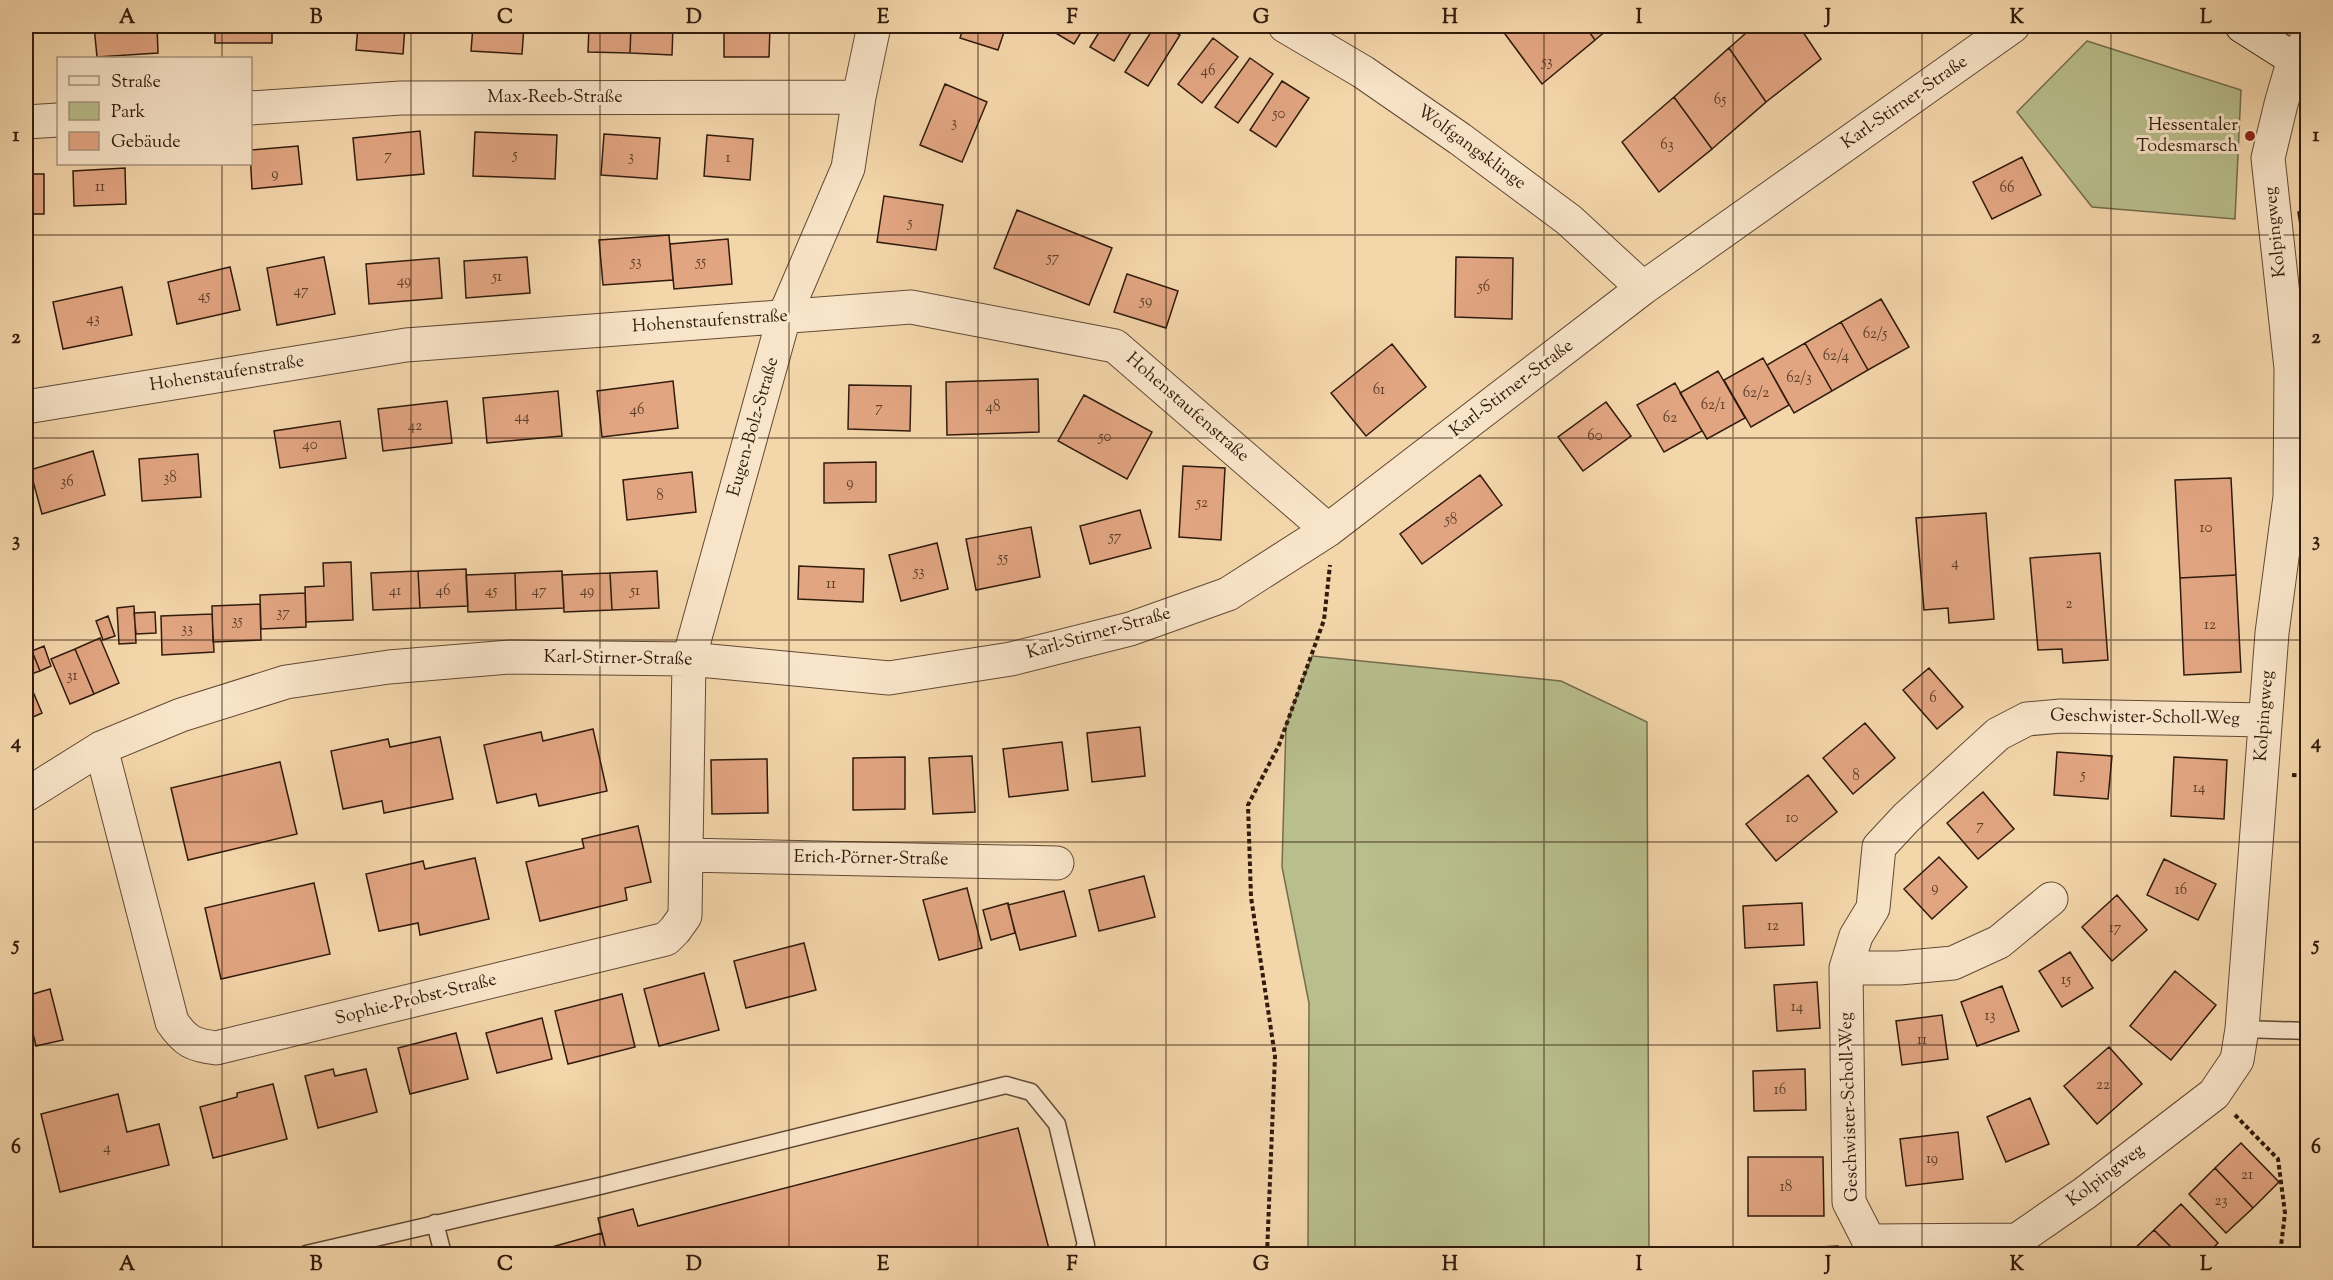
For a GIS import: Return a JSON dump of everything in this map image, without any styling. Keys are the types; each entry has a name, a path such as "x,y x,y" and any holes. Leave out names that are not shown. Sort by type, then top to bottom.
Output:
{"street":[{"name":"Eugen-Bolz-Straße","path":"689,659 784,317 848,168 859,97 874,26"},
{"name":"Wolfgangsklinge","path":"1285,26 1363,72 1460,139 1569,220 1643,288"},
{"name":"Karl-Stirner-Straße","path":"26,795 101,748 182,715 286,682 389,667 510,657 689,659 889,678 1011,659 1130,629 1228,594 1328,530 1643,288 2013,26"},
{"path":"2242,26 2303,54"},
{"name":"Kolpingweg","path":"1869,1248 1962,1248 2018,1240 2085,1193 2214,1094 2237,1060 2242,1029 2272,633 2290,497 2291,368 2268,158 2280,104 2303,54"},
{"name":"Max-Reeb-Straße","path":"252,108 401,98 859,97"},
{"path":"26,122 57,120"},
{"name":"Hohenstaufenstraße","path":"26,407 406,345 911,307 1115,346 1328,530"},
{"name":"Sophie-Probst-Straße","path":"101,748 172,1022 183,1038 197,1045 216,1048 666,939 684,916 689,659"},
{"name":"Geschwister-Scholl-Weg","path":"1869,1248 1849,1202 1846,968 1856,936 1873,909 1879,847 1906,818 1998,734 2027,718 2061,716 2265,720"},
{"name":"Erich-Pörner-Straße","path":"686,855 1057,863"},
{"path":"1846,968 1899,968 1953,963 2000,942 2051,900"}],"lane":[{"path":"2242,1029 2307,1031"},
{"path":"306,1254 332,1251 435,1223 623,1180 1006,1085 1031,1092 1057,1124 1086,1251"},
{"path":"435,1223 443,1254"}],"path":[{"path":"1267,1254 1275,1056 1251,897 1248,806 1279,745 1324,620 1330,575 1328,530"},
{"path":"2214,1094 2278,1159 2285,1213 2280,1254"}],"green space":[{"path":"2087,41 2241,90 2235,219 2092,207 2017,112"},
{"path":"1312,656 1561,681 1647,722 1649,1254 1308,1254 1309,1003 1282,867 1286,725"}],"building":[{"path":"94,26 157,26 158,53 97,57"},
{"path":"215,26 272,26 272,43 215,43"},
{"path":"358,26 405,26 403,54 356,50"},
{"path":"473,26 524,26 522,54 471,51"},
{"path":"589,26 631,26 630,53 588,52"},
{"path":"631,26 673,26 672,55 630,53"},
{"path":"724,26 770,26 769,57 724,57"},
{"path":"964,26 1006,26 998,50 960,38"},
{"path":"1052,26 1085,26 1074,44 1049,29"},
{"path":"1103,26 1135,26 1114,61 1090,47"},
{"path":"1155,26 1164,26 1180,35 1148,86 1125,72"},
{"path":"1514,26 1585,26 1595,40 1542,84 1505,34"},
{"path":"1585,26 1612,26 1595,40"},
{"path":"1754,26 1799,26 1821,59 1766,102 1729,48"},
{"path":"1213,38 1238,57 1202,103 1178,84"},
{"path":"1729,48 1766,102 1712,149 1674,97"},
{"path":"1250,58 1273,74 1238,123 1215,107"},
{"path":"1282,81 1309,98 1276,147 1250,130"},
{"path":"945,84 987,102 962,162 920,145"},
{"path":"1674,97 1712,149 1659,192 1622,142"},
{"path":"420,131 424,174 357,180 353,138"},
{"path":"475,132 557,135 555,179 473,176"},
{"path":"604,134 660,138 657,179 601,175"},
{"path":"707,135 753,139 750,180 704,176"},
{"path":"298,146 302,184 252,189 252,150"},
{"path":"2022,157 2041,195 1992,219 1973,182"},
{"path":"125,168 126,204 74,206 73,171"},
{"path":"26,174 44,174 44,214 26,214"},
{"path":"884,196 943,205 936,250 877,242"},
{"path":"1017,210 1112,248 1089,305 994,268"},
{"path":"2308,210 2308,238 2302,238 2298,212"},
{"path":"669,235 673,280 603,285 599,240"},
{"path":"728,239 732,284 674,289 670,244"},
{"path":"324,257 335,314 277,325 267,268"},
{"path":"527,257 530,293 466,298 464,261"},
{"path":"1456,257 1513,258 1512,319 1455,317"},
{"path":"439,258 442,298 369,304 366,264"},
{"path":"230,267 240,310 177,324 168,282"},
{"path":"1127,274 1178,291 1166,328 1114,312"},
{"path":"122,287 132,335 63,349 53,302"},
{"path":"1881,299 1909,347 1868,370 1841,322"},
{"path":"26,312 32,340 26,341"},
{"path":"1841,322 1868,370 1832,391 1805,343"},
{"path":"1805,343 1832,391 1794,413 1767,365"},
{"path":"1392,344 1426,387 1366,436 1331,393"},
{"path":"1763,358 1789,405 1751,427 1724,380"},
{"path":"1718,371 1745,418 1707,439 1680,393"},
{"path":"1038,379 1039,432 947,435 946,382"},
{"path":"673,381 678,428 602,437 597,391"},
{"path":"1675,383 1702,431 1664,452 1637,405"},
{"path":"849,385 911,386 910,431 848,429"},
{"path":"558,391 562,436 487,443 483,398"},
{"path":"1084,395 1152,432 1127,479 1058,441"},
{"path":"447,401 452,443 383,451 378,409"},
{"path":"1606,402 1631,436 1583,471 1558,437"},
{"path":"340,421 346,458 280,468 274,431"},
{"path":"93,451 105,495 42,514 30,470"},
{"path":"198,454 201,497 142,501 139,459"},
{"path":"876,462 876,502 824,503 824,463"},
{"path":"1183,466 1225,468 1221,540 1179,537"},
{"path":"692,472 696,512 627,520 623,480"},
{"path":"1480,475 1502,505 1422,564 1400,534"},
{"path":"2231,478 2236,575 2180,578 2175,480"},
{"path":"1140,510 1151,548 1090,564 1080,526"},
{"path":"1986,513 1994,619 1949,623 1948,608 1924,610 1916,518"},
{"path":"1031,527 1040,577 976,590 966,539"},
{"path":"937,543 948,589 901,601 889,555"},
{"path":"2100,553 2108,660 2063,663 2062,649 2038,650 2030,558"},
{"path":"351,562 353,620 306,622 305,587 324,586 323,563"},
{"path":"799,566 864,569 863,602 798,599"},
{"path":"466,569 468,606 420,608 418,571"},
{"path":"418,571 420,608 373,610 371,573"},
{"path":"562,571 564,608 516,610 515,573"},
{"path":"657,571 659,608 612,610 610,573"},
{"path":"515,573 516,610 468,612 466,575"},
{"path":"610,573 612,610 564,612 562,575"},
{"path":"2236,575 2241,672 2184,675 2180,578"},
{"path":"305,593 306,627 261,629 260,595"},
{"path":"260,604 261,640 213,642 212,606"},
{"path":"134,606 136,643 119,644 117,608"},
{"path":"155,612 156,633 136,634 134,613"},
{"path":"212,614 214,652 162,655 161,616"},
{"path":"108,616 115,636 103,640 96,621"},
{"path":"100,638 119,683 94,694 75,649"},
{"path":"44,646 51,666 40,671 32,651"},
{"path":"75,649 94,694 70,704 51,659"},
{"path":"32,651 40,671 28,675 26,654"},
{"path":"1929,668 1963,707 1937,729 1903,690"},
{"path":"26,675 42,713 26,720"},
{"path":"1865,723 1895,758 1853,794 1823,758"},
{"path":"1140,727 1145,776 1092,782 1087,733"},
{"path":"593,729 607,791 539,806 536,794 497,803 484,745 541,732 543,741"},
{"path":"440,737 453,799 384,813 382,801 343,809 331,751 388,739 390,747"},
{"path":"1062,742 1068,790 1009,797 1003,749"},
{"path":"2057,752 2112,756 2108,799 2054,795"},
{"path":"972,756 975,812 933,814 929,758"},
{"path":"905,757 905,809 853,810 853,758"},
{"path":"2174,757 2227,760 2224,819 2171,816"},
{"path":"767,759 768,813 712,814 711,760"},
{"path":"280,762 297,834 188,860 171,788"},
{"path":"1808,775 1837,812 1776,861 1746,824"},
{"path":"1983,792 2014,829 1978,859 1947,823"},
{"path":"638,826 651,882 625,888 627,900 540,921 526,862 584,848 582,839"},
{"path":"1939,857 1967,887 1932,919 1904,889"},
{"path":"475,858 489,919 420,935 418,923 379,931 366,874 423,861 425,869"},
{"path":"2164,859 2216,884 2198,920 2147,895"},
{"path":"1144,876 1155,917 1099,931 1089,890"},
{"path":"314,883 330,954 221,979 205,908"},
{"path":"967,888 982,948 939,960 923,900"},
{"path":"1064,891 1076,936 1020,950 1008,905"},
{"path":"2117,895 2147,930 2112,961 2082,927"},
{"path":"1008,903 1015,933 991,940 983,910"},
{"path":"1802,903 1804,945 1745,948 1743,906"},
{"path":"804,943 816,990 746,1008 734,961"},
{"path":"2070,952 2093,988 2062,1007 2039,971"},
{"path":"2175,971 2216,1005 2171,1060 2130,1026"},
{"path":"704,973 719,1030 659,1046 644,989"},
{"path":"1817,982 1820,1028 1777,1031 1774,985"},
{"path":"2002,986 2019,1031 1977,1046 1961,1002"},
{"path":"50,989 63,1040 36,1046 26,996"},
{"path":"622,994 635,1047 568,1064 555,1011"},
{"path":"1942,1015 1948,1059 1902,1065 1896,1021"},
{"path":"542,1018 552,1059 497,1073 486,1033"},
{"path":"456,1033 468,1079 410,1094 398,1048"},
{"path":"2109,1047 2142,1084 2097,1124 2064,1086"},
{"path":"333,1069 335,1076 366,1069 377,1112 318,1128 305,1076"},
{"path":"1805,1069 1806,1110 1754,1111 1753,1071"},
{"path":"273,1084 287,1139 213,1158 200,1107 237,1097 237,1093"},
{"path":"118,1094 127,1132 159,1124 169,1165 60,1192 41,1114"},
{"path":"2030,1098 2049,1144 2006,1162 1987,1117"},
{"path":"1018,1128 1050,1253 607,1254 598,1218 633,1209 638,1226"},
{"path":"1958,1132 1963,1179 1906,1186 1900,1139"},
{"path":"2241,1143 2279,1182 2253,1208 2215,1168"},
{"path":"1748,1157 1823,1157 1824,1216 1748,1216"},
{"path":"2215,1168 2253,1208 2226,1233 2189,1194"},
{"path":"2181,1204 2218,1243 2207,1254 2178,1254 2154,1230"},
{"path":"2154,1230 2178,1254 2129,1254"},
{"path":"602,1233 607,1254 535,1254 534,1252"},
{"path":"1838,1246 1838,1254 1778,1254 1778,1249"}],"place":[{"name":"Hessentaler Todesmarsch","path":"2250,136"}]}
